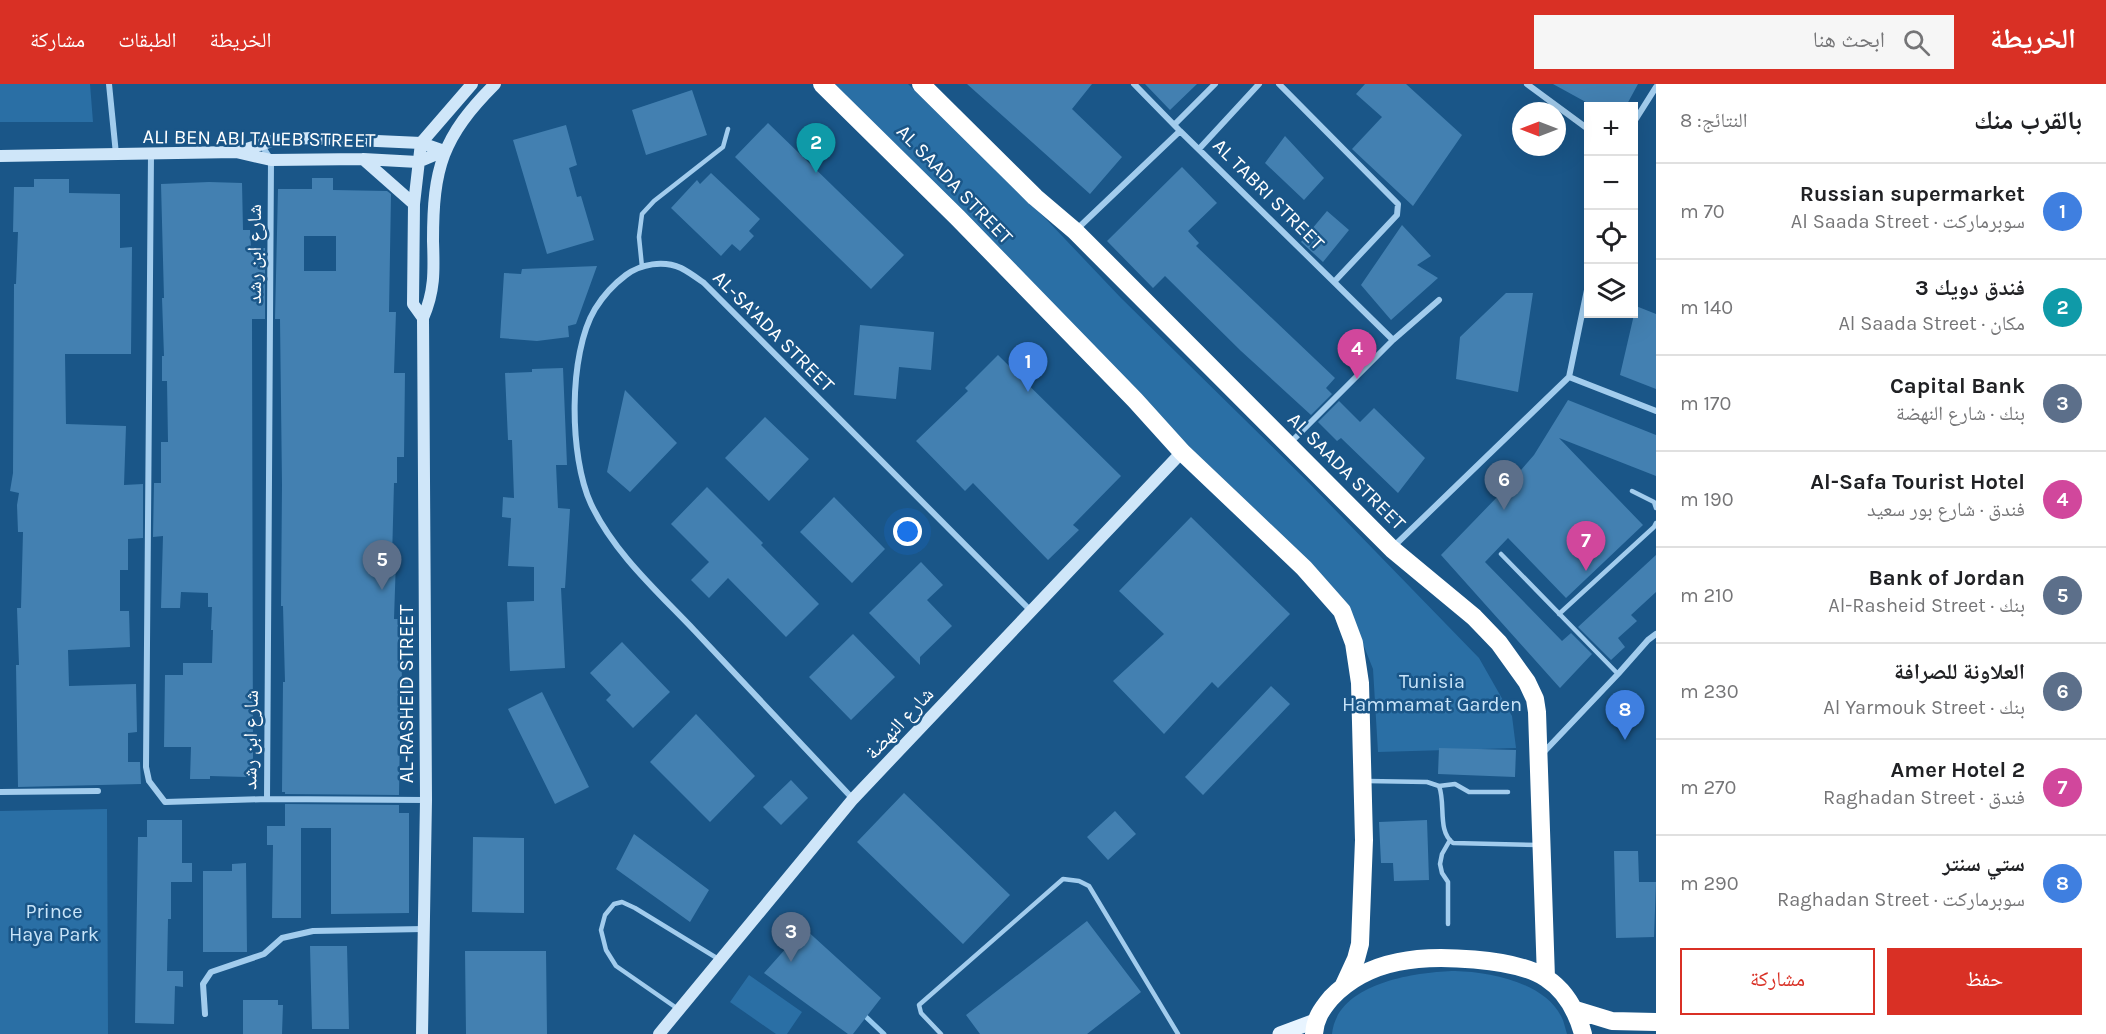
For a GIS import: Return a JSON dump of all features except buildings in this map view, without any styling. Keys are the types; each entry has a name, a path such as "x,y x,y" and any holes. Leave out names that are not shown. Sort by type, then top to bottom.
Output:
{"highway":[{"name":"AL SAADA STREET","path":"822,84 957,218 1135,400 1182,452 1304,568 1342,611 1354,643 1359,672 1364,840 1360,944 1344,985"},
{"name":"AL SAADA STREET","path":"921,84 1035,197 1075,231 1392,549 1474,617 1499,643 1518,669 1527,682 1537,712 1546,978"},
{"path":"1314,1028 1326,1005 1344,985 1370,971 1398,962 1456,958 1508,965 1546,978 1576,1010 1583,1034"},
{"path":"1576,1010 1612,1021 1656,1022"}],"main road":[{"path":"421,143 472,84"},
{"name":"AL-RASHEID STREET","path":"422,1034 426,800 423,318 433,290 433,211 437,173 444,151 462,121 495,84"},
{"path":"236,152 275,140 310,138 421,143 444,151"},
{"name":"AL-RASHEID STREET","path":"421,143 414,204 413,304 423,318"},
{"name":"ALI BEN ABI TALEB STREET","path":"0,156 236,152 271,160 363,159 418,162 444,151"},
{"path":"363,159 414,204"},
{"name":"شارع النهضة","path":"659,1034 853,799 1182,452"},
{"path":"1280,1034 1314,1028"}],"street":[{"path":"109,84 116,155"},
{"name":"AL TABRI STREET","path":"1134,84 1393,340"},
{"path":"1174,124 1215,84"},
{"path":"1199,149 1259,84"},
{"path":"1279,84 1399,206 1397,214 1334,282"},
{"path":"1527,84 1584,126"},
{"path":"1638,116 1656,87"},
{"path":"1075,231 1180,130"},
{"path":"261,144 271,160"},
{"name":"شارع ابن رشد","path":"151,153 146,767 149,781 165,802 267,799 271,160"},
{"name":"AL-SA'ADA STREET","path":"853,799 655,589 612,540 590,503 580,464 574,416 575,381 583,344 595,309 614,285 636,268 659,263 681,267 704,283 1031,611"},
{"path":"1288,445 1393,340 1438,300"},
{"path":"1392,549 1569,377 1584,304"},
{"path":"1569,377 1656,411"},
{"path":"1539,756 1656,634"},
{"path":"0,792 98,791"},
{"path":"267,799 426,800"},
{"path":"205,1014 203,984 211,972 264,954 282,938 313,931 424,929"}],"lane":[{"path":"642,267 639,237 642,214 654,201 723,147 728,129"},
{"path":"1632,490 1654,502 1656,508"},
{"path":"1559,614 1656,523"},
{"path":"1501,554 1618,674"},
{"path":"1363,781 1427,782 1439,786 1455,783 1469,792 1508,792"},
{"path":"1439,786 1443,797 1446,837 1450,840 1460,844 1541,845"},
{"path":"1448,924 1448,882 1442,873 1440,864 1442,854 1450,840"},
{"path":"941,1034 921,1013 919,1005 1064,879 1079,881 1089,886 1178,1034"},
{"path":"679,1009 616,966 606,950 601,930 605,915 614,904 622,902 635,908 720,960"}],"green space":[{"path":"0,84 90,84 93,122 0,122"},
{"name":"Tunisia Hammamat Garden","path":"834,84 908,84 1309,483 1479,658 1512,716 1516,748 1378,752 1373,669 1347,604 1210,472"},
{"name":"Prince Haya Park","path":"107,809 108,1034 0,1034 0,811"},
{"path":"1455,971 1499,977 1529,987 1553,1004 1562,1018 1567,1034 1332,1034 1337,1017 1348,1003 1363,992 1400,978"},
{"path":"749,975 802,1012 787,1034 776,1034 730,1002"}],"waterway":[{"path":"866,1017 884,1034"}],"place":[{"name":"فندق دويك 3","path":"816,173"},
{"name":"Al-Safa Tourist Hotel","path":"1357,379"},
{"name":"Russian supermarket","path":"1028,392"},
{"name":"العلاونة للصرافة","path":"1504,510"},
{"name":"Amer Hotel 2","path":"1586,571"},
{"name":"Bank of Jordan","path":"382,590"},
{"name":"ستي سنتر","path":"1625,740"},
{"name":"Capital Bank","path":"791,962"}]}
